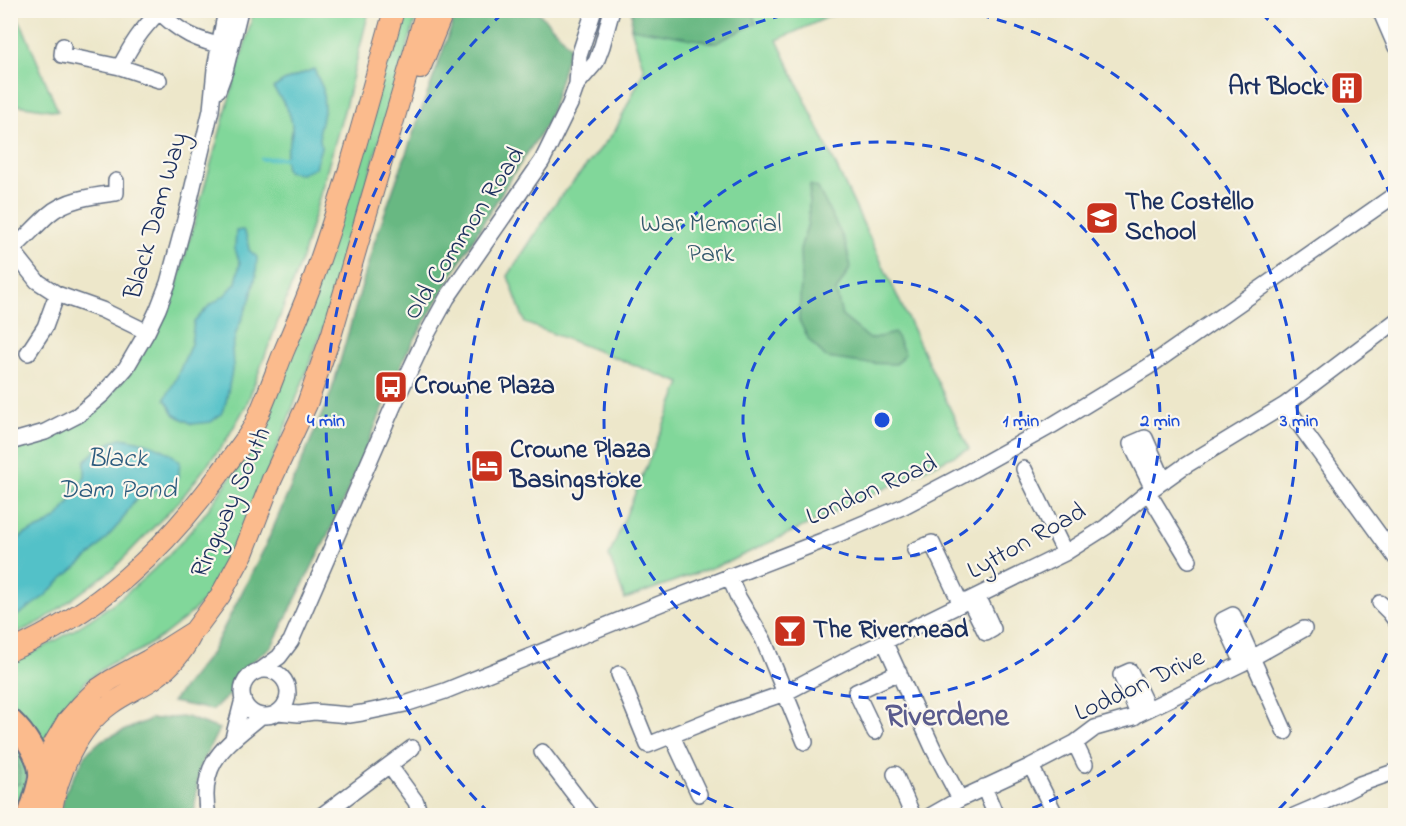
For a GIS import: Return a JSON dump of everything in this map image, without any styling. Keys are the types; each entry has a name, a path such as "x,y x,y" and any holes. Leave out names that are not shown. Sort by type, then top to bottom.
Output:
{"highway":[{"path":"10,720 32,749 40,776 29,816"}],"main road":[{"path":"354,154 384,10"},
{"name":"Ringway South","path":"10,651 39,638 88,609 139,567 171,536 192,511 253,428 310,288 354,154 394,10"},
{"name":"Ringway South","path":"40,776 54,743 74,712 88,697 111,680 194,632 220,596 243,554 272,479 307,404 332,333 426,10"},
{"path":"375,180 444,10"},
{"path":"51,816 64,768 84,732 105,708 169,667 185,648 194,632"}],"street":[{"name":"Black Dam Way","path":"225,47 226,10"},
{"name":"Black Dam Way","path":"10,442 45,432 78,415 103,394 126,368 147,332 171,272 186,220 211,110 215,69 240,10"},
{"name":"Old Common Road","path":"261,670 279,657 291,641 426,336 447,298 542,161 570,104 577,84 579,56 594,10"},
{"name":"Old Common Road","path":"577,84 596,62 612,10"},
{"path":"1380,10 1395,47"},
{"path":"120,67 132,42 158,11 188,34 208,44 225,47"},
{"path":"63,45 62,55 120,67 159,80"},
{"path":"116,193 78,200 56,210 12,248 37,281 57,294 102,310 147,332"},
{"name":"London Road","path":"278,712 362,714 405,704 445,691 902,507 1051,426 1148,367 1395,194"},
{"path":"28,353 45,334 57,294"},
{"name":"Lytton Road","path":"619,674 648,745 724,714 785,693 1065,553 1106,527 1183,467 1285,405 1395,321"},
{"path":"1285,405 1395,558"},
{"path":"1024,469 1065,553"},
{"path":"1155,487 1189,560"},
{"path":"915,550 932,543 969,600"},
{"path":"729,576 738,597 763,639 805,742"},
{"name":"Loddon Drive","path":"930,816 1076,743 1095,728 1134,717 1305,629"},
{"name":"Old Common Road","path":"285,683 291,641"},
{"path":"885,642 933,748 960,799"},
{"path":"1248,660 1286,732"},
{"path":"285,683 287,699 278,712 261,716 248,708 243,699 243,685 253,673 261,670 272,671 285,683 302,705 314,712"},
{"path":"875,732 856,692 899,672"},
{"path":"233,738 243,699"},
{"path":"208,816 205,798 210,767 233,738 261,716"},
{"path":"672,736 699,794"},
{"path":"1076,743 1085,764"},
{"path":"321,816 412,748"},
{"path":"542,752 586,814"},
{"path":"389,765 416,802 420,816"},
{"path":"1031,766 1056,816"},
{"path":"1294,816 1316,811 1360,784 1391,773"},
{"path":"895,774 913,816"},
{"path":"984,787 996,816"}],"green space":[{"path":"10,11 13,11 22,25 58,111 11,104"},
{"path":"254,11 369,11 345,107 302,258 246,406 225,442 181,499 113,569 42,621 11,636 11,447 30,444 82,421 131,372 172,302"},
{"path":"400,11 418,11 326,321 248,524 213,591 188,616 164,635 139,651 111,663 86,681 59,715 41,743 11,708 11,663 76,629 135,586 187,535 231,476 259,424"},
{"path":"457,11 537,11 570,46 548,122 510,179 406,354 335,521 272,646 244,668 233,692 212,710 172,702 211,653 265,547 331,393 374,243"},
{"path":"632,11 752,11 756,23 716,43 631,28"},
{"name":"War Memorial Park","path":"633,11 841,11 777,40 969,449 730,561 625,599 609,556 681,383 525,323 508,276 554,205 615,131 644,70 631,28"},
{"path":"810,185 818,188 845,242 851,267 836,291 842,316 870,339 895,333 905,354 896,364 862,363 827,358 809,340 799,320 800,249 808,223"},
{"path":"186,717 219,729 199,769 194,815 60,816 64,794 87,753 102,740 151,719"},
{"path":"10,735 17,745 26,772 20,813 11,804"},
{"path":"11,742 20,773 20,784 15,785 11,781"}],"water":[{"path":"314,69 323,89 324,112 319,129 321,147 315,168 301,174 287,171 285,165 292,134 292,122 286,106 273,88"},
{"name":"Black Dam Pond","path":"243,230 247,237 249,250 257,257 256,275 251,297 236,333 226,402 221,414 211,422 192,424 175,415 165,399 191,344 194,322 236,283 240,263 235,249 236,231"},
{"name":"Black Dam Pond","path":"120,438 152,445 174,456 180,462 178,478 164,488 142,495 134,501 120,523 93,553 45,596 11,620 11,545 25,534 43,527 59,516 85,476 85,461 96,450"}],"waterway":[{"path":"262,159 285,158"}],"place":[{"name":"Art Block","path":"1347,88"},
{"name":"The Costello School","path":"1102,218"},
{"name":"Crowne Plaza","path":"391,387"},
{"name":"Crowne Plaza Basingstoke","path":"487,466"},
{"name":"The Rivermead","path":"790,631"}],"district":[{"name":"Riverdene","path":"947,717"}]}
